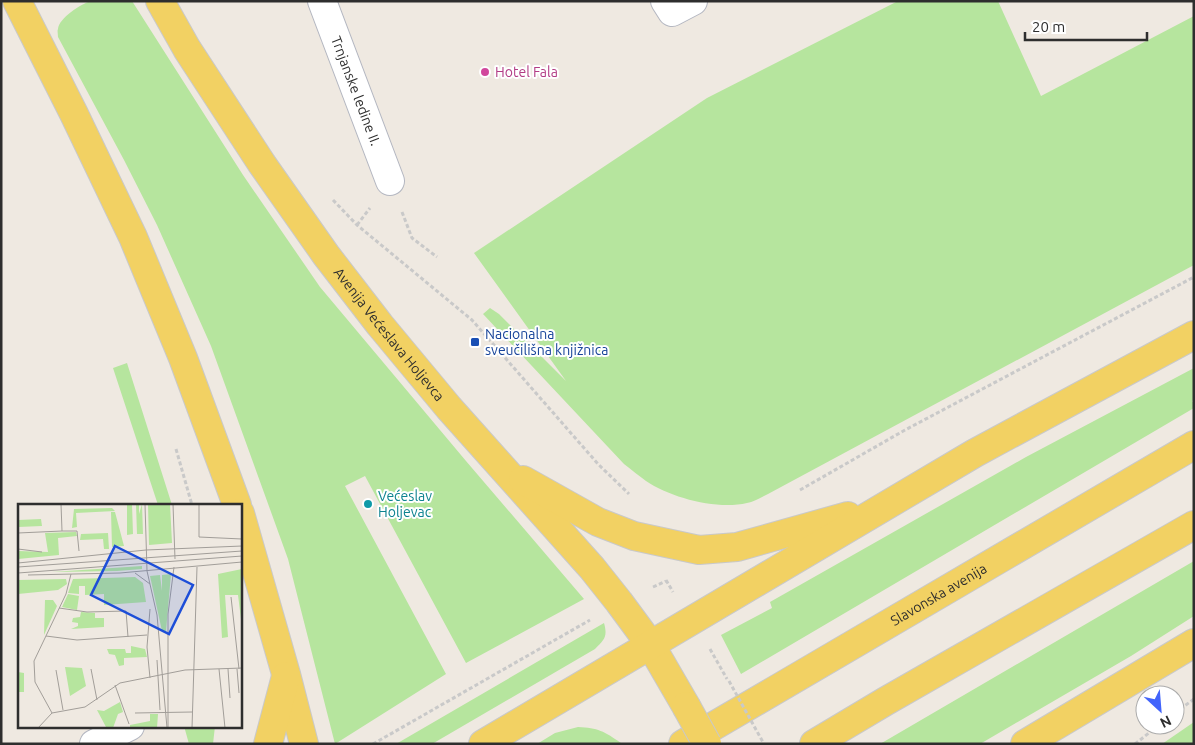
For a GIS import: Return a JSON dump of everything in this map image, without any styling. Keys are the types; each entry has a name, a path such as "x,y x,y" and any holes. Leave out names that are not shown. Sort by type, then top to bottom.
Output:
{"main road":[{"path":"17,1 133,237 183,358 237,504"},
{"name":"Avenija Većeslava Holjevca","path":"160,1 187,49 262,164 326,255 449,408 592,568 619,602 650,644 707,744"},
{"path":"483,744 975,453 1194,335"},
{"name":"Slavonska avenija","path":"683,744 1194,445"},
{"path":"503,469 598,522 634,536 698,550 737,547 890,503"},
{"path":"241,516 304,744"},
{"path":"814,744 1194,525"},
{"path":"1025,744 1194,644"},
{"path":"268,744 286,674"}],"street":[{"name":"Trnjanske ledine II.","path":"322,1 390,181"},
{"path":"666,1 672,12 693,1"},
{"path":"94,744 126,728"}],"path":[{"path":"390,181 412,238 437,257"},
{"path":"357,225 472,320 598,464 633,498"},
{"path":"797,492 905,430 1194,277"},
{"path":"651,588 666,581"},
{"path":"373,744 595,617"},
{"path":"706,642 764,744"},
{"path":"1136,744 1147,735"}],"green space":[{"path":"91,1 132,1 243,175 320,287 584,599 466,663 365,476 345,486 446,674 335,744 288,559 211,346 157,225 58,37 59,25 62,20 76,8"},
{"path":"898,1 998,1 1041,96 1194,16 1194,265 752,502 735,505 708,504 668,493 646,481 624,464 483,314 490,308 499,314 566,381 474,253 707,98"},
{"path":"127,363 172,504 158,504 113,368"},
{"path":"1194,368 1194,400 1192,401 1194,408 741,674 721,635 772,608 770,602 1026,457"},
{"path":"1194,561 1194,616 1131,656 980,744 880,744"},
{"path":"604,623 606,632 604,638 595,649 432,744 396,744"},
{"path":"1194,722 1194,744 1162,744 1175,735 1185,735 1185,728"},
{"path":"578,727 601,731 621,743 537,744 555,733"},
{"path":"185,728 215,728 213,744 189,744"}],"place":[{"name":"Hotel Fala","path":"485,72"},
{"name":"Nacionalna sveučilišna knjižnica","path":"475,342"},
{"name":"Većeslav Holjevac","path":"368,504"}]}
